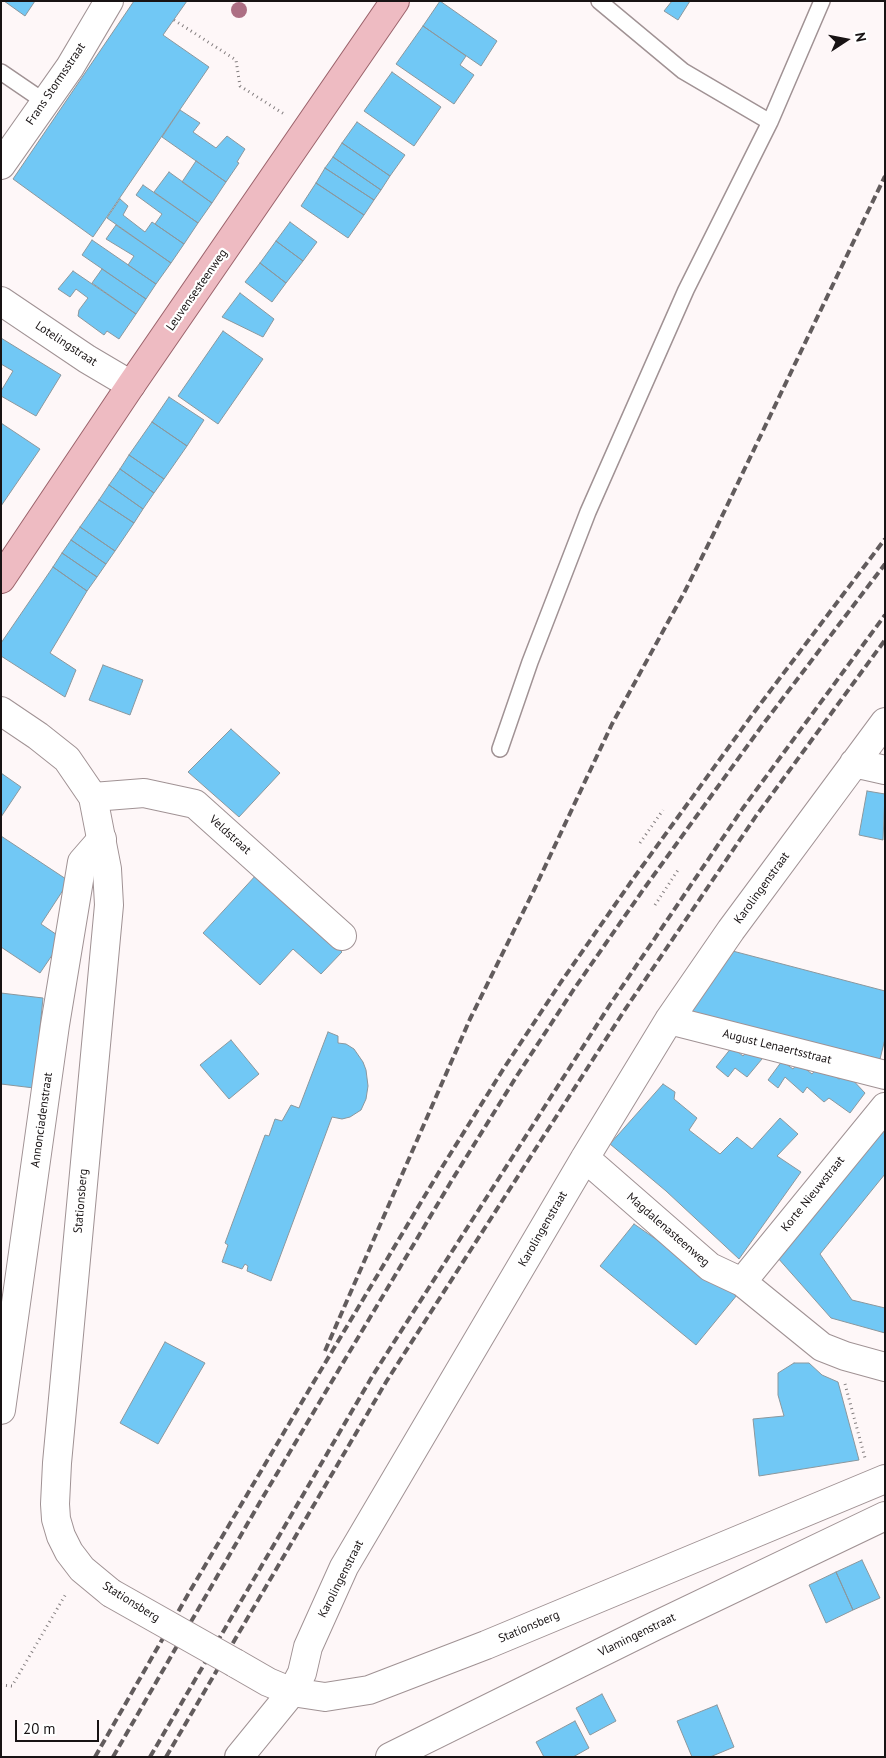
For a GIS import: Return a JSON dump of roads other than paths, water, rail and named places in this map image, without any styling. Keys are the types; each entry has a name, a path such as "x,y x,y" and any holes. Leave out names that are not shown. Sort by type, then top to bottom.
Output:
{"main road":[{"name":"Leuvensesteenweg","path":"1,579 131,385 395,1"}],"street":[{"name":"Frans Stormsstraat","path":"1,165 70,67 109,1"},
{"name":"Lotelingstraat","path":"1,301 87,359 131,385"},
{"name":"Stationsberg","path":"1,710 67,759 93,797 107,869 109,905 58,1453 55,1504 56,1519 61,1536 69,1552 82,1569 110,1593 268,1682 292,1692 326,1696 340,1695 369,1690 495,1642 878,1482"},
{"name":"Karolingenstraat","path":"239,1757 292,1692 302,1673 308,1647 344,1567 585,1158 669,1020 732,930 885,722"},
{"path":"854,763 885,770"},
{"name":"Veldstraat","path":"93,797 144,793 195,804 342,936"},
{"name":"Annonciadenstraat","path":"1,1410 55,1025 82,862 102,839"},
{"name":"August Lenaertsstraat","path":"669,1020 885,1075"},
{"name":"Korte Nieuwstraat","path":"742,1282 885,1107"},
{"name":"Magdalenasteenweg","path":"585,1158 710,1267 742,1282 822,1347 845,1356 885,1367"},
{"name":"Vlamingenstraat","path":"390,1757 646,1630 885,1516"}],"lane":[{"path":"599,1 682,71 770,122"},
{"path":"500,749 530,662 588,512 686,290 770,122 822,1"},
{"path":"1,72 45,102"}],"railway":[{"path":"325,1351 470,1019 534,890 612,724 684,593 713,535 885,176"},
{"path":"95,1757 190,1591 309,1390 439,1172 504,1068 633,879 752,715 885,539"},
{"path":"113,1757 260,1502 452,1180 518,1074 643,890 764,723 885,564"},
{"path":"150,1757 373,1375 611,1003 743,808 885,615"},
{"path":"166,1757 386,1382 624,1011 756,816 885,640"}]}
